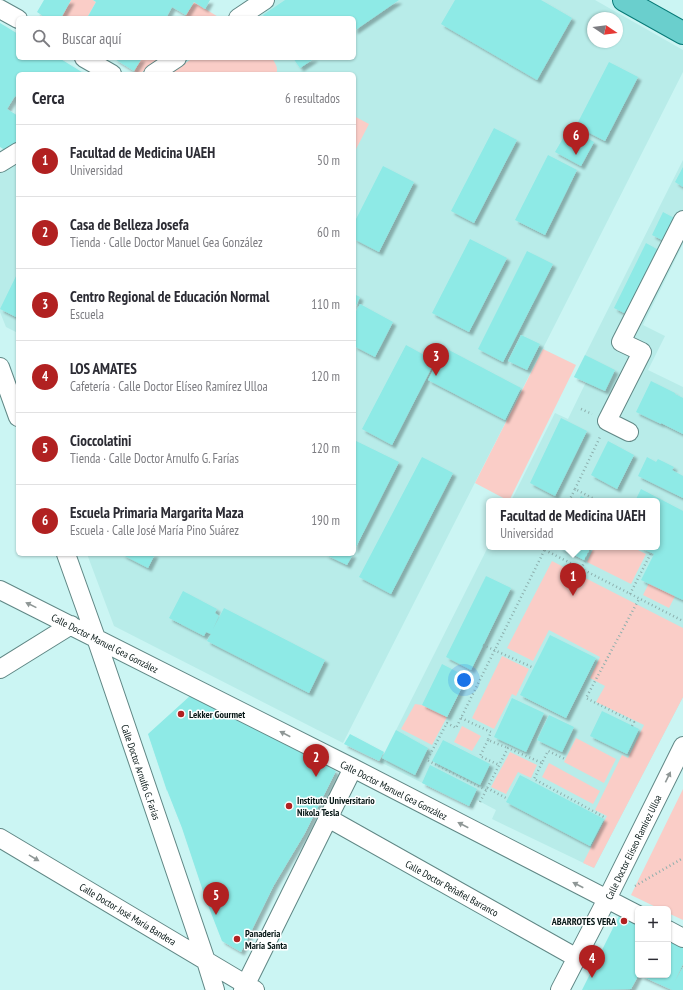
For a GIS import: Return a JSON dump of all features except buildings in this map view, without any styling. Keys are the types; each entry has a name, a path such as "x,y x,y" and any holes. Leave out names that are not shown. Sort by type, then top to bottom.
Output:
{"main road":[{"path":"624,0 683,33"}],"street":[{"path":"241,16 265,0"},
{"path":"0,9 16,18"},
{"path":"88,60 108,72"},
{"path":"156,72 174,60"},
{"path":"0,162 16,153"},
{"path":"629,432 607,421 642,352 621,342 683,220"},
{"path":"0,366 16,412"},
{"name":"Calle Doctor Arnulfo G. Farías","path":"67,556 96,638 215,990"},
{"name":"Calle Doctor Manuel Gea González","path":"0,590 353,768 635,913"},
{"path":"0,669 71,625"},
{"name":"Calle Doctor Elíseo Ramírez Ulloa","path":"560,990 683,746"},
{"path":"248,988 353,768"},
{"name":"Calle Doctor Peñafiel Barranco","path":"328,818 577,958"},
{"name":"Calle Doctor José María Bandera","path":"0,838 206,961 248,988"},
{"path":"671,932 683,938"}],"path":[{"path":"571,498 607,421"},
{"path":"575,490 592,498"},
{"path":"508,799 427,760 447,723 456,728 545,550 683,621"},
{"path":"581,569 590,550"},
{"path":"630,594 651,552"},
{"path":"632,726 634,722 586,698 639,599"},
{"path":"483,645 534,668"},
{"path":"461,718 491,732 480,756 499,765"},
{"path":"488,740 542,763"},
{"path":"480,802 508,748"},
{"path":"565,759 548,751 534,779 604,817"},
{"path":"631,888 683,858"}],"shaded area":[{"path":"71,0 93,0 96,2 88,16 62,16"},
{"path":"272,0 595,0 616,12 587,12 587,48 623,48 623,16 683,50 683,72 343,743 114,626 88,556 356,556 356,72 165,72 183,60 356,60 356,16 248,16"},
{"path":"194,2 217,16 185,16"},
{"path":"141,60 160,60 142,72 134,71"},
{"path":"190,60 273,60 277,70 277,72 172,72"},
{"path":"356,117 369,124 356,149"},
{"path":"683,160 683,244 643,325 665,336 648,370 683,387 683,697 594,868 492,819 496,810 477,800 473,808 380,762 486,550 660,550 660,498 512,498 555,413 568,419 586,382 574,377"},
{"path":"16,165 16,332 6,327 0,312 0,173"},
{"path":"543,349 576,365 510,498 503,498 475,483"},
{"path":"593,550 638,550 646,554 631,584 587,562"},
{"path":"552,561 683,628 683,697 594,868 583,863 607,816 595,810 622,755 628,758 644,725 596,702 605,686 590,678 600,657 549,630 533,661 507,648"},
{"path":"649,583 675,596 669,608 643,595"},
{"path":"502,656 529,669 516,696 512,694 494,729 472,718"},
{"path":"415,704 422,705 447,717 432,745 401,729"},
{"path":"462,726 481,736 472,751 454,742"},
{"path":"576,738 616,759 604,783 564,762"},
{"path":"510,752 537,765 531,778 518,772 506,794 491,787"},
{"path":"549,763 600,791 593,804 542,777"},
{"path":"683,789 683,920 671,914 671,906 654,906 631,895"}],"place":[{"name":"Escuela Primaria Margarita Maza","path":"576,155"},
{"name":"Centro Regional de Educación Normal","path":"436,376"},
{"name":"Facultad de Medicina UAEH","path":"573,596"},
{"name":"Lekker Gourmet","path":"181,714"},
{"name":"Casa de Belleza Josefa","path":"316,777"},
{"name":"Instituto Universitario Nikola Tesla","path":"289,806"},
{"name":"Cioccolatini","path":"216,915"},
{"name":"ABARROTES VERA","path":"624,921"},
{"name":"Panaderia María Santa","path":"237,939"},
{"name":"LOS AMATES","path":"592,978"}]}
